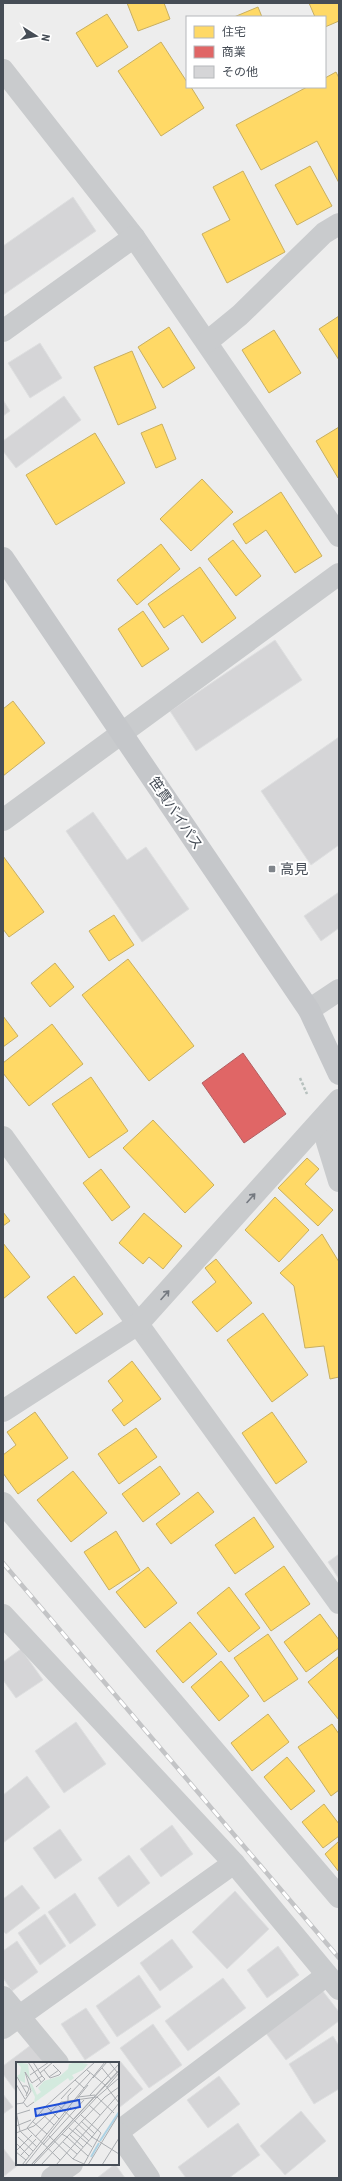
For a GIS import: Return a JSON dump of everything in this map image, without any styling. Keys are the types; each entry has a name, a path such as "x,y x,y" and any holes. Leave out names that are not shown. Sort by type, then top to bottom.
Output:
{"main road":[{"name":"笹貫バイパス","path":"3,558 309,1010 339,1074"}],"street":[{"path":"3,70 134,238 339,536"},
{"path":"206,342 240,315 324,233 339,224"},
{"path":"3,331 134,238"},
{"path":"3,820 339,574"},
{"path":"309,1010 339,990"},
{"path":"3,1412 138,1324 339,1100"},
{"path":"339,1112 327,1142 339,1182"},
{"path":"3,1137 339,1603"},
{"path":"3,1503 339,1897"},
{"path":"3,1615 234,1863 333,1982 119,2132"},
{"path":"11,2022 234,1863"},
{"path":"3,1997 11,2022 57,2062"},
{"path":"119,2134 149,2178"},
{"path":"52,2178 71,2165"}],"building: 住宅":[{"path":"127,3 164,3 170,19 138,31"},
{"path":"309,3 339,3 339,21 326,27 326,16 315,16"},
{"path":"258,7 262,16 236,16"},
{"path":"107,14 128,47 97,67 76,33"},
{"path":"161,42 186,80 186,88 192,88 204,108 161,136 118,71"},
{"path":"336,72 339,78 339,183 317,141 261,170 236,125 305,88 326,88 326,77"},
{"path":"310,166 332,206 297,225 275,185"},
{"path":"243,171 285,252 227,283 202,234 230,220 213,187"},
{"path":"339,316 339,360 319,329"},
{"path":"169,327 195,368 163,388 138,347"},
{"path":"274,330 301,373 269,393 242,350"},
{"path":"132,351 156,408 118,425 94,367"},
{"path":"162,424 176,459 156,468 141,433"},
{"path":"339,427 339,477 338,478 316,441"},
{"path":"95,433 125,483 56,525 26,475"},
{"path":"202,479 233,512 191,551 160,519"},
{"path":"281,492 322,556 295,573 266,530 246,544 233,524"},
{"path":"233,540 261,576 236,596 208,559"},
{"path":"161,544 180,569 137,605 117,580"},
{"path":"200,567 236,618 202,643 183,615 164,628 148,604"},
{"path":"143,611 169,649 142,667 118,629"},
{"path":"13,701 45,743 3,776 3,709"},
{"path":"3,856 44,912 9,937 3,929"},
{"path":"114,915 134,945 109,961 89,931"},
{"path":"128,959 194,1046 149,1081 82,995"},
{"path":"55,963 74,987 50,1007 31,983"},
{"path":"3,1016 18,1036 3,1047"},
{"path":"52,1024 83,1064 29,1106 3,1073 3,1063"},
{"path":"91,1077 128,1131 89,1158 52,1104"},
{"path":"153,1120 214,1185 185,1213 123,1148"},
{"path":"307,1158 319,1169 305,1184 333,1210 318,1226 278,1188"},
{"path":"101,1169 130,1207 112,1221 83,1183"},
{"path":"275,1197 309,1230 279,1262 245,1230"},
{"path":"3,1212 10,1221 3,1226"},
{"path":"144,1213 182,1246 163,1269 149,1257 143,1264 119,1243"},
{"path":"322,1234 339,1262 339,1377 330,1379 324,1346 305,1348 294,1286 280,1273"},
{"path":"3,1243 30,1277 3,1299"},
{"path":"216,1259 252,1303 217,1332 192,1302 216,1282 205,1268"},
{"path":"74,1276 103,1314 76,1334 47,1297"},
{"path":"263,1313 308,1375 272,1402 227,1340"},
{"path":"132,1361 161,1399 124,1426 112,1410 123,1401 108,1381"},
{"path":"35,1412 68,1458 18,1494 3,1473 3,1455 16,1445 7,1432"},
{"path":"272,1412 307,1462 276,1484 242,1433"},
{"path":"136,1428 157,1457 119,1484 98,1454"},
{"path":"160,1466 180,1494 143,1522 122,1494"},
{"path":"73,1471 107,1513 71,1542 37,1500"},
{"path":"198,1492 214,1512 171,1544 156,1524"},
{"path":"254,1517 274,1547 235,1574 215,1545"},
{"path":"116,1531 140,1570 109,1590 84,1552"},
{"path":"284,1566 310,1604 271,1631 245,1594"},
{"path":"148,1567 177,1603 145,1628 116,1592"},
{"path":"229,1587 260,1628 229,1652 197,1613"},
{"path":"320,1614 339,1640 339,1648 306,1672 284,1642"},
{"path":"190,1622 217,1654 183,1683 156,1651"},
{"path":"268,1634 298,1679 264,1702 234,1658"},
{"path":"339,1656 339,1720 308,1682"},
{"path":"221,1661 249,1696 219,1721 191,1687"},
{"path":"268,1714 289,1742 252,1771 231,1743"},
{"path":"332,1724 339,1734 339,1790 331,1796 298,1747"},
{"path":"287,1757 315,1791 291,1810 264,1777"},
{"path":"324,1804 339,1824 339,1836 323,1848 302,1822"},
{"path":"339,1841 339,1872 325,1854"}],"building: 商業":[{"path":"243,1053 286,1114 244,1143 202,1083"}],"building: その他":[{"path":"73,197 96,231 3,295 3,246"},
{"path":"40,343 62,378 30,398 8,363"},
{"path":"64,396 81,420 16,468 3,451 3,441"},
{"path":"3,400 10,411 3,416"},
{"path":"275,640 302,680 196,751 170,711"},
{"path":"339,737 339,845 311,865 261,791"},
{"path":"93,812 127,860 146,847 189,909 142,942 66,831"},
{"path":"339,892 339,928 321,941 304,916"},
{"path":"339,1554 339,1579 328,1562"},
{"path":"21,1649 43,1680 16,1698 3,1680 3,1662"},
{"path":"76,1722 106,1764 64,1793 35,1751"},
{"path":"27,1776 50,1807 3,1843 3,1795"},
{"path":"172,1825 193,1854 161,1877 140,1849"},
{"path":"60,1829 82,1860 55,1879 33,1848"},
{"path":"129,1855 150,1883 118,1907 98,1878"},
{"path":"22,1885 40,1908 6,1934 3,1931 3,1899"},
{"path":"235,1891 269,1929 227,1969 192,1932"},
{"path":"75,1893 96,1925 70,1944 48,1912"},
{"path":"45,1914 66,1946 40,1965 18,1933"},
{"path":"172,1939 193,1967 160,1991 140,1963"},
{"path":"17,1941 38,1972 12,1991 3,1978 3,1951"},
{"path":"278,1946 299,1975 267,1998 247,1970"},
{"path":"139,1975 161,2007 117,2037 96,2006"},
{"path":"223,1978 246,2008 188,2051 165,2021"},
{"path":"322,1990 339,2012 339,2021 286,2060 265,2032"},
{"path":"86,2008 110,2043 85,2060 61,2024"},
{"path":"153,2024 182,2065 149,2088 120,2048"},
{"path":"333,2036 339,2046 339,2089 314,2104 289,2064"},
{"path":"31,2045 43,2062 16,2062 16,2092 3,2074 3,2066"},
{"path":"120,2061 143,2089 120,2107 119,2106 118,2062"},
{"path":"219,2076 240,2104 208,2128 187,2100"},
{"path":"3,2094 13,2107 3,2114"},
{"path":"301,2111 326,2141 285,2175 260,2146"},
{"path":"238,2123 260,2155 229,2178 186,2178 178,2167"},
{"path":"3,2148 17,2166 3,2177"},
{"path":"116,2165 125,2178 97,2178"}],"railway":[{"path":"3,1563 339,1958"}],"place":[{"name":"高見","path":"272,869"}]}
